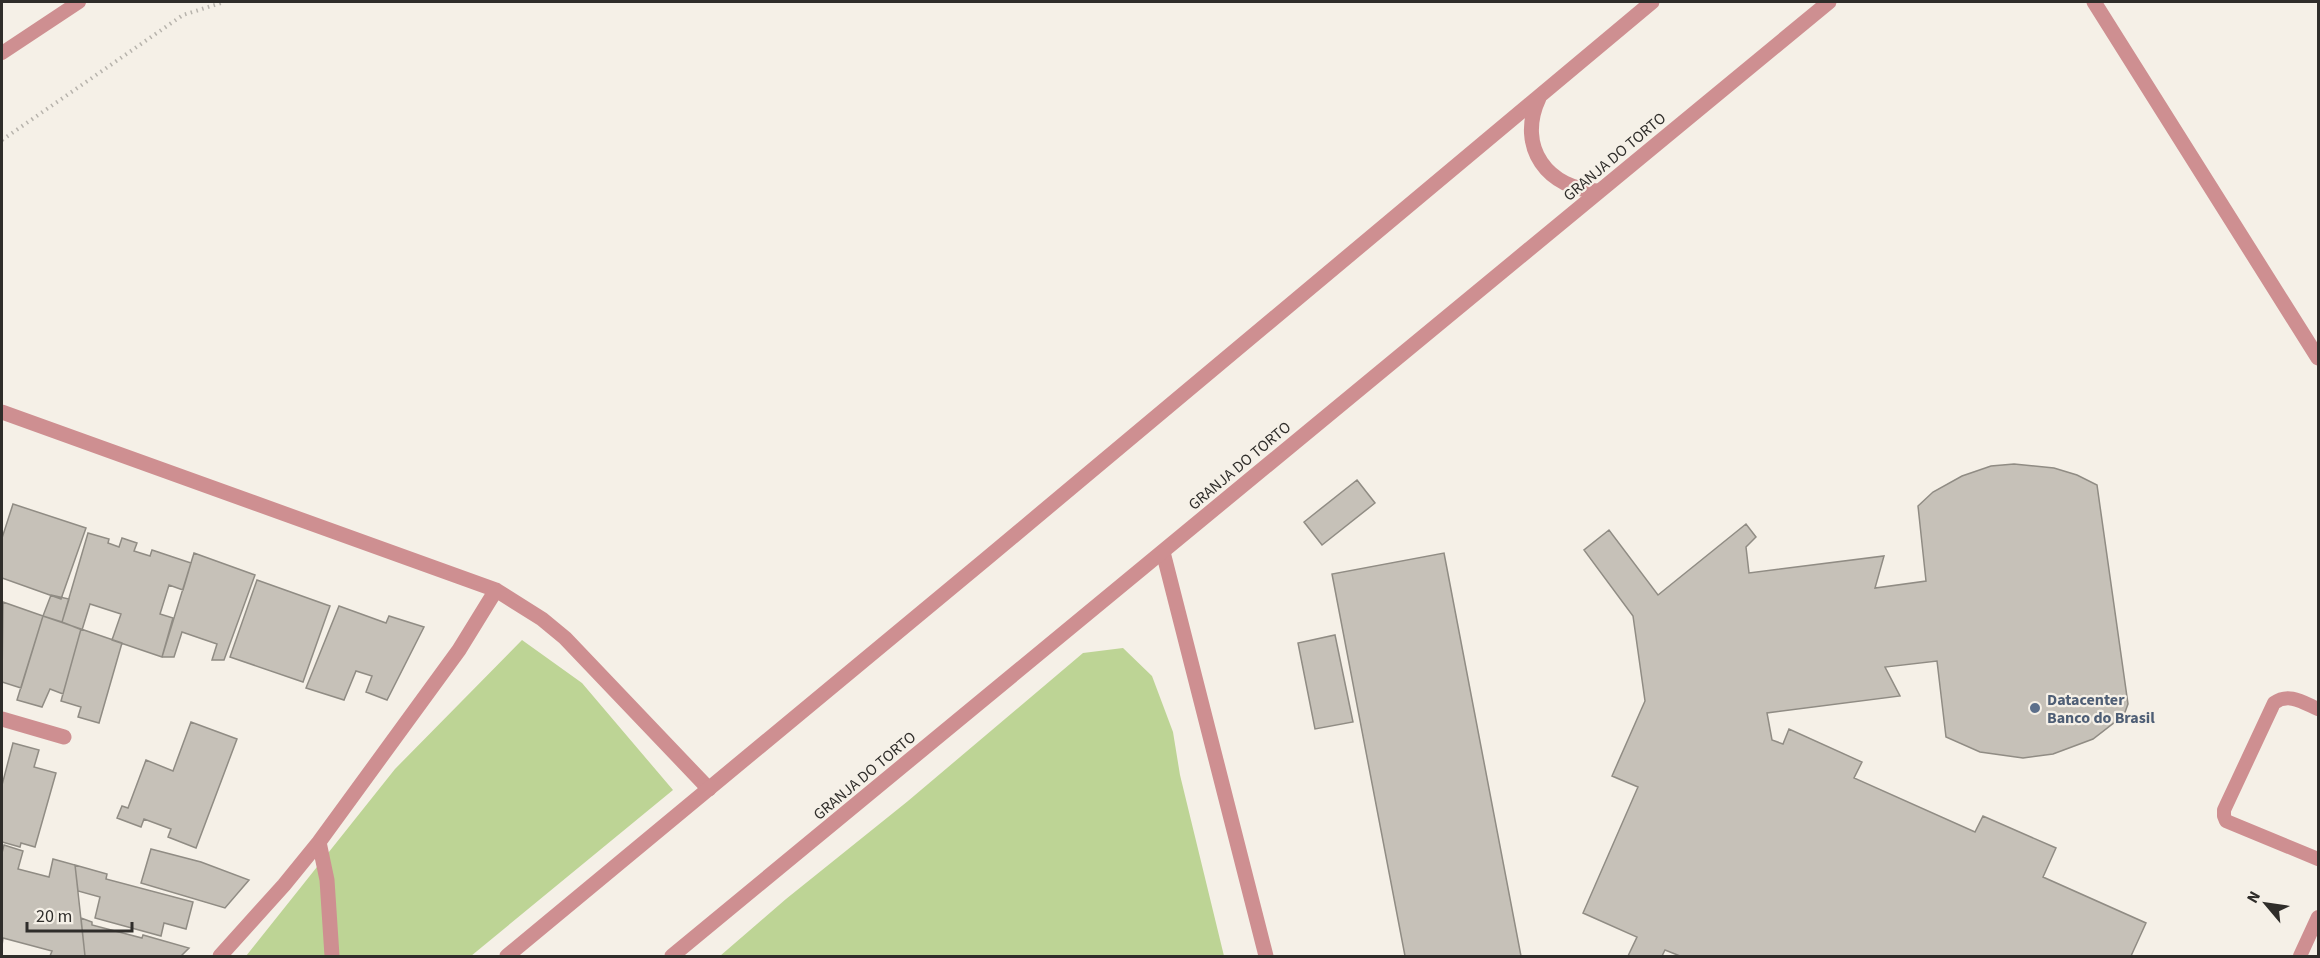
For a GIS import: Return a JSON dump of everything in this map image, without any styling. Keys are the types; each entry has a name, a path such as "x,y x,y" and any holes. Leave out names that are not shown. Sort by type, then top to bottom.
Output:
{"street":[{"path":"507,957 1652,2"},
{"name":"GRANJA DO TORTO","path":"672,957 1829,2"},
{"path":"2094,2 2319,358"},
{"path":"1540,96 1531,125 1532,141 1541,162 1556,178 1569,186 1599,191"},
{"path":"2,412 495,590 542,619 565,638 709,789"},
{"path":"1163,552 1266,957"},
{"path":"220,957 319,842 459,650 495,590"},
{"path":"2,719 64,737"},
{"path":"319,842 327,880 332,957"}],"lane":[{"path":"2,53 79,2"},
{"path":"2319,709 2292,698 2280,699 2274,703 2224,810 2226,821 2319,859"},
{"path":"2300,957 2319,917"}],"path":[{"path":"2,140 183,15 224,2"}],"green space":[{"path":"522,640 582,683 673,790 471,956 246,956 395,769"},
{"path":"1123,648 1152,676 1173,732 1180,775 1224,956 720,956 1083,653"}],"building":[{"name":"Datacenter Banco do Brasil","path":"2014,464 2054,468 2077,475 2097,485 2128,704 2124,715 2093,739 2053,754 2023,758 1980,752 1946,737 1937,661 1885,667 1900,696 1767,713 1772,740 1783,744 1789,729 1862,762 1854,778 1975,832 1983,816 2056,848 2043,877 2146,923 2131,956 1680,956 1665,950 1662,956 1628,956 1637,937 1583,913 1638,787 1612,776 1645,701 1633,616 1584,550 1609,530 1658,595 1746,524 1756,537 1746,547 1749,573 1884,556 1875,588 1926,581 1918,506 1933,492 1962,476 1991,466"},
{"path":"1357,480 1375,503 1322,545 1304,522"},
{"path":"13,504 86,528 61,599 2,578 2,538"},
{"path":"88,533 109,539 108,543 119,547 122,538 137,543 134,551 150,556 152,550 191,563 183,590 169,585 160,614 173,618 162,657 112,640 121,614 90,604 82,630 62,622"},
{"path":"194,553 255,575 224,660 212,660 217,644 182,632 174,657 162,657"},
{"path":"1444,553 1521,956 1405,956 1332,574"},
{"path":"257,580 330,606 303,682 230,657"},
{"path":"51,595 69,599 62,622 43,616"},
{"path":"3,602 43,616 21,688 2,682"},
{"path":"339,606 386,623 389,616 424,627 387,700 366,692 372,676 356,671 344,700 306,688"},
{"path":"43,616 81,629 63,694 50,689 42,707 17,700"},
{"path":"81,629 122,643 99,723 78,717 81,707 61,701"},
{"path":"1335,635 1353,722 1315,729 1298,643"},
{"path":"191,722 237,739 196,848 168,837 171,829 144,819 141,827 117,818 122,806 128,808 146,760 173,771"},
{"path":"13,743 39,750 34,767 56,773 35,847 21,843 20,847 2,842 2,785"},
{"path":"4,845 23,851 18,869 49,877 53,859 75,865 85,956 50,956 52,951 3,938 2,946 2,853"},
{"path":"151,849 201,862 249,880 225,908 141,883"},
{"path":"75,865 107,874 106,879 193,902 186,929 164,923 161,936 95,918 100,897 78,891"},
{"path":"81,918 92,922 92,925 142,938 143,935 189,948 181,956 85,956"}],"place":[{"name":"Datacenter Banco do Brasil","path":"2035,708"}]}
